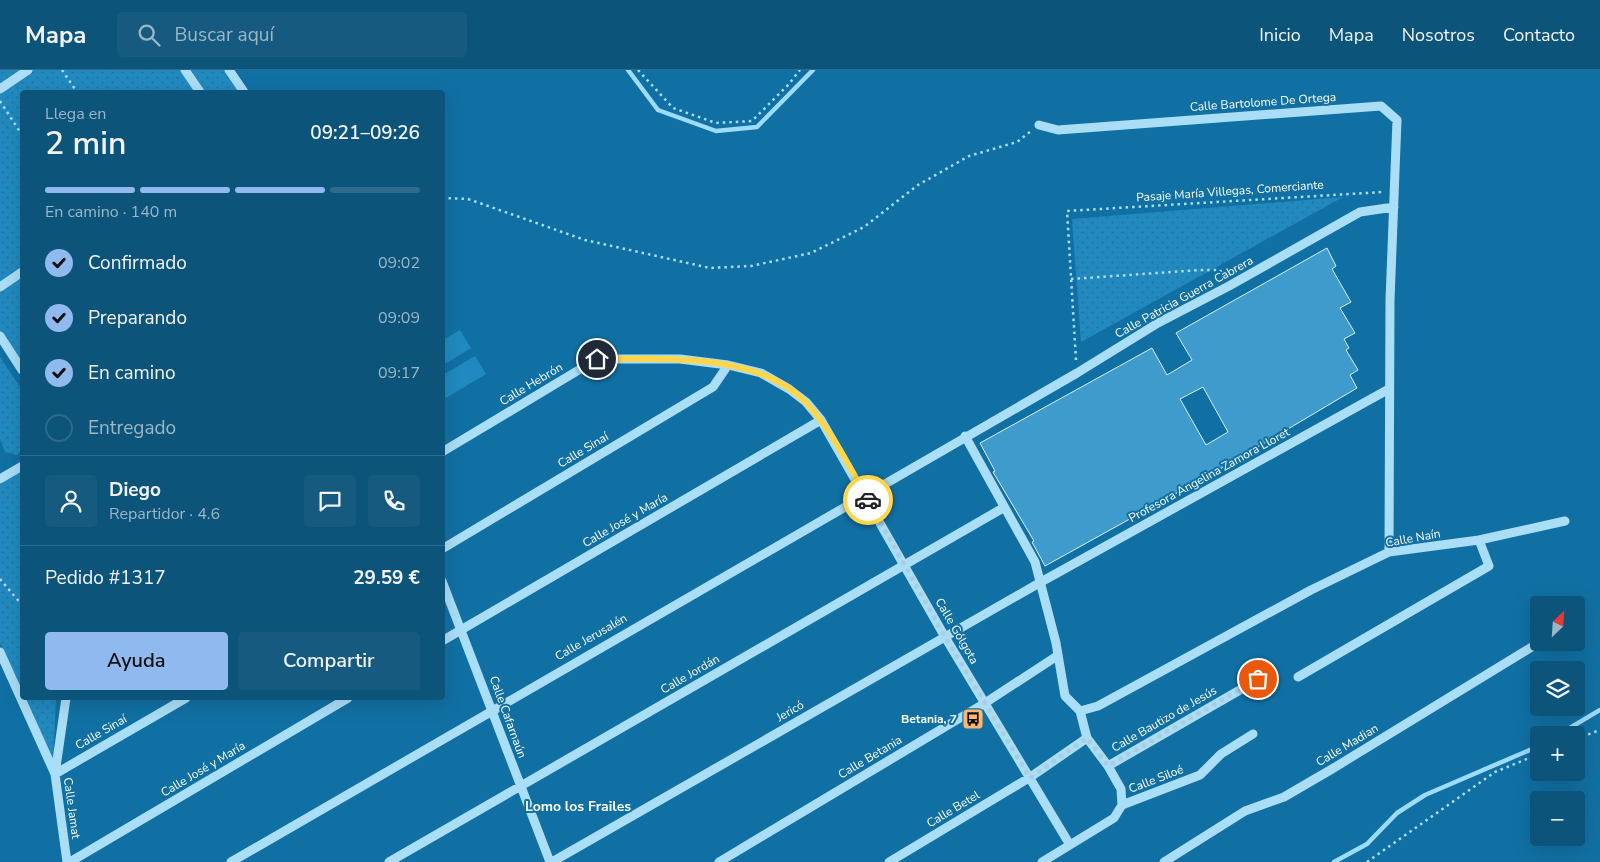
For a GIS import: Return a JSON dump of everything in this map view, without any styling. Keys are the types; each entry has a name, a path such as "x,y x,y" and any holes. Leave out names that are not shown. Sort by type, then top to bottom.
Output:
{"street":[{"path":"0,89 28,70"},
{"path":"185,70 199,90"},
{"path":"229,70 243,90"},
{"name":"Calle Bartolome De Ortega","path":"1039,125 1058,130 1381,106 1397,120 1390,300 1389,552"},
{"name":"Calle Patricia Guerra Cabrera","path":"965,436 1077,373 1158,323 1229,286 1360,212 1394,207"},
{"path":"0,287 20,273"},
{"path":"0,336 20,364"},
{"name":"Calle Hebrón","path":"445,450 597,359 680,359 728,365"},
{"name":"Calle Gólgota","path":"728,365 761,373 789,389 806,402 820,420 945,637 1070,846"},
{"name":"Calle Sinaí","path":"445,547 713,387 728,365"},
{"name":"Profesora Angelina Zamora Lloret","path":"1041,582 1389,389"},
{"name":"Calle José y María","path":"445,639 820,420"},
{"path":"965,436 1035,562 1065,696 1080,711 1087,738 1108,766 1121,789 1122,806"},
{"name":"Calle Jerusalén","path":"231,862 965,436"},
{"path":"0,479 20,467"},
{"name":"Calle Jordán","path":"389,862 1004,508"},
{"name":"Calle Naín","path":"1080,711 1098,706 1311,590 1389,552 1479,540 1565,521"},
{"path":"1298,677 1489,566 1479,540"},
{"name":"Jericó","path":"551,862 1041,582"},
{"name":"Calle Cafarnaún","path":"445,588 551,862"},
{"name":"Calle Madian","path":"1164,862 1244,812 1284,796 1332,769 1530,648"},
{"path":"0,652 20,697"},
{"name":"Calle Betania","path":"719,862 985,703 1057,656"},
{"name":"Calle Bautizo de Jesús","path":"1108,766 1258,679"},
{"path":"21,700 54,774"},
{"name":"Calle Jamat","path":"66,700 54,774 69,862"},
{"name":"Calle Sinaí","path":"54,774 183,700"},
{"name":"Calle José y María","path":"69,862 345,700"},
{"name":"Calle Siloé","path":"1042,862 1114,818 1122,806 1200,774 1221,754 1254,734"},
{"name":"Calle Betel","path":"889,862 1030,778 1087,738"}],"path":[{"path":"62,70 76,90"},
{"path":"638,70 673,108 716,123 752,121 788,86 800,70"},
{"path":"0,101 20,132"},
{"path":"445,198 468,199 585,240 710,268 751,266 811,253 864,227 918,185 969,156 1017,142 1039,125"},
{"name":"Pasaje María Villegas, Comerciante","path":"1071,279 1066,211 1369,191 1395,192"},
{"path":"1077,373 1071,279 1220,270 1229,286"},
{"path":"0,579 20,603"},
{"path":"1585,736 1600,730"},
{"path":"1368,862 1495,772 1530,758"}],"shaded area":[{"path":"0,70 229,70 243,90 20,90 20,367 0,336"},
{"path":"1343,197 1081,342 1072,219"},
{"path":"460,330 471,348 445,364 445,339"},
{"path":"475,356 486,374 446,398 445,374"},
{"path":"0,357 20,387 20,451 17,455 5,452 0,439"},
{"path":"20,469 20,688 0,643 0,484"},
{"path":"26,700 56,700 53,760"}],"building":[{"path":"1327,248 1336,266 1332,269 1351,302 1340,308 1355,333 1344,339 1349,348 1346,350 1358,370 1350,375 1357,388 1229,464 1045,566 1032,542 1034,541 993,472 995,471 980,443 1152,348 1167,375 1192,360 1176,333","holes":["1203,387 1228,432 1206,445 1180,399"]}],"waterway":[{"path":"628,70 658,110 716,131 757,127 813,70"},
{"path":"1573,726 1600,710"},
{"path":"1334,862 1367,844 1397,813 1425,795 1530,750"}],"way so far":[{"path":"868,500 945,637 1030,778 1087,738 1108,766 1258,679"}],"place":[{"name":"Betania, 7","path":"973,719"}],"district":[{"name":"Lomo los Frailes","path":"578,806"}],"route":[{"path":"597,359 680,359 728,365 761,373 789,389 806,402 820,420 868,500"}]}
